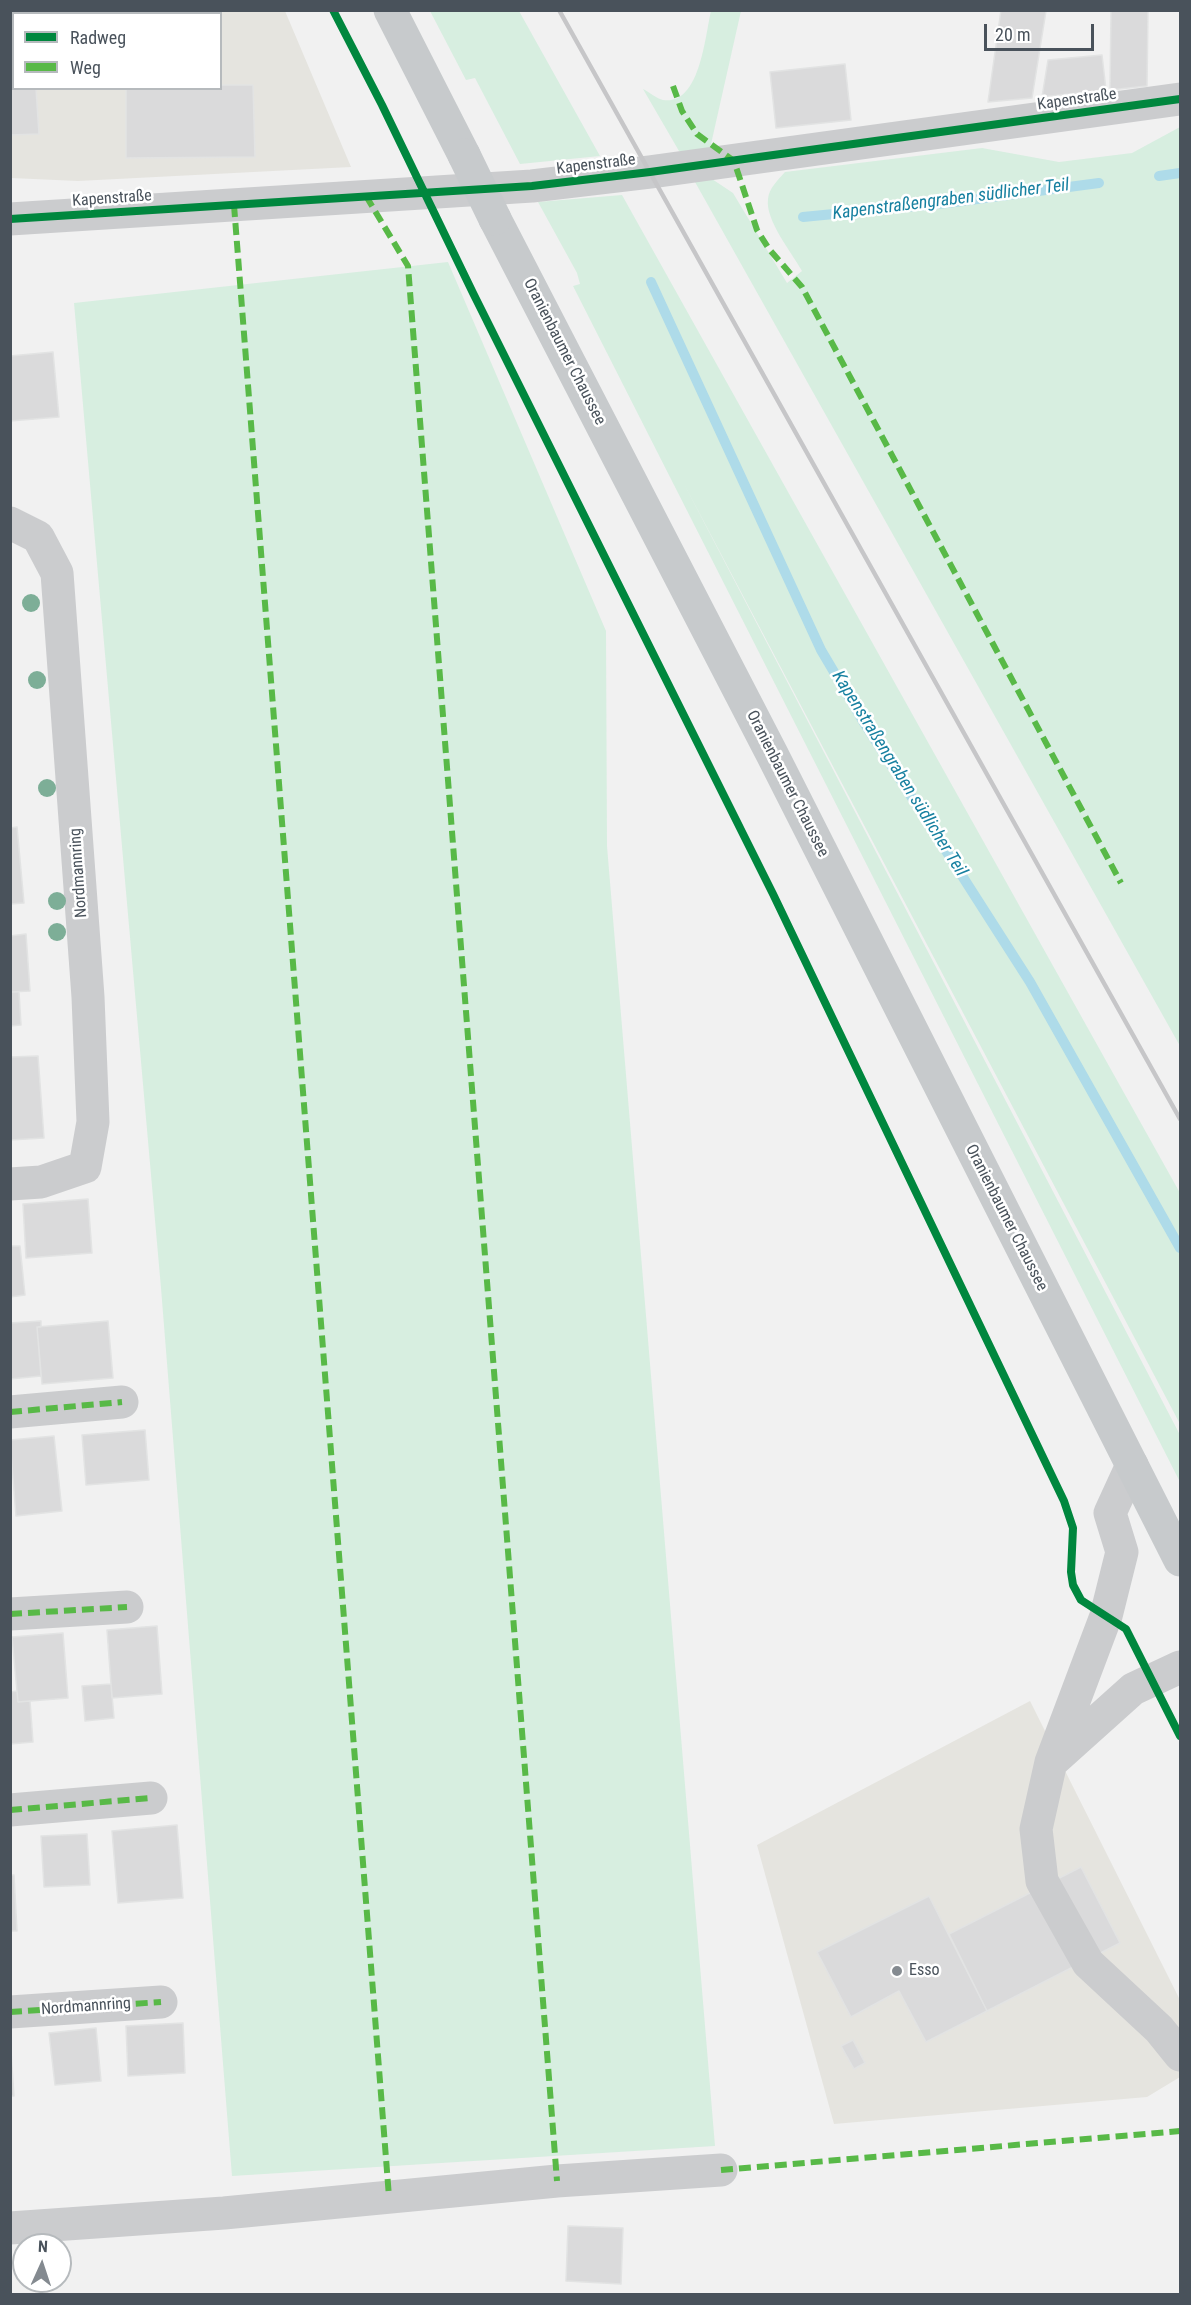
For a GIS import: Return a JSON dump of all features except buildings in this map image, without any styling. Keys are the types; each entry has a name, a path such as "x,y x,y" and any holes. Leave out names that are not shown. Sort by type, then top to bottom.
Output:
{"main road":[{"name":"Oranienbaumer Chaussee","path":"390,10 495,219 772,754 1180,1560"}],"street":[{"name":"Kapenstraße","path":"10,219 532,186 650,172 1180,99"},
{"name":"Nordmannring","path":"10,523 38,537 57,573 88,997 93,1122 85,1167 41,1182 10,1184"},
{"path":"10,1412 122,1402"},
{"path":"1132,1465 1110,1513 1122,1552 1106,1616 1051,1762 1036,1829 1042,1881 1088,1963 1159,2029 1180,2055"},
{"path":"10,1614 127,1607"},
{"path":"1051,1762 1133,1689 1180,1667"},
{"path":"10,1810 151,1798"},
{"name":"Nordmannring","path":"10,2012 160,2002"},
{"path":"10,2228 224,2213 557,2181 721,2170"}],"shaded area":[{"path":"11,10 285,11 351,167 78,181 11,178"},
{"path":"1030,1701 1180,2000 1180,2077 1147,2097 834,2124 757,1845"}],"green space":[{"path":"430,11 519,11 600,156 520,164 475,78 466,80"},
{"path":"711,11 741,11 709,153 679,151 643,89 663,100 675,99 685,92 699,67"},
{"path":"1180,127 1180,1046 695,182 712,179 733,193 787,283 802,271 780,236 768,207 772,188 785,172 982,148 1059,162 1132,153"},
{"path":"622,195 1180,1193 1180,1424 683,482 1180,1435 1180,1482 573,286 580,284 577,273 538,202"},
{"path":"448,262 606,631 607,846 715,2146 232,2176 161,1288 74,303"}],"waterway":[{"name":"Kapenstraßengraben südlicher Teil","path":"1159,176 1180,173"},
{"name":"Kapenstraßengraben südlicher Teil","path":"803,217 947,203 1099,183"},
{"name":"Kapenstraßengraben südlicher Teil","path":"651,282 821,650 863,721 1030,982 1180,1248"}],"railway":[{"path":"559,10 1180,1119"}],"marked path":[{"path":"673,86 682,111 697,134 734,161 757,230 769,249 802,287 1121,883"},
{"path":"366,196 408,266 557,2181"},
{"path":"234,205 389,2197"},
{"path":"10,1412 122,1402"},
{"path":"10,1614 127,1607"},
{"path":"10,1810 151,1798"},
{"path":"10,2012 161,2002"},
{"path":"721,2170 1180,2131"}],"cycle path":[{"path":"333,10 773,894 1064,1501 1073,1528 1071,1572 1073,1585 1081,1600 1126,1629 1180,1736"},
{"path":"10,219 532,186 650,172 1180,99"}],"place":[{"name":"Esso","path":"897,1971"}]}
